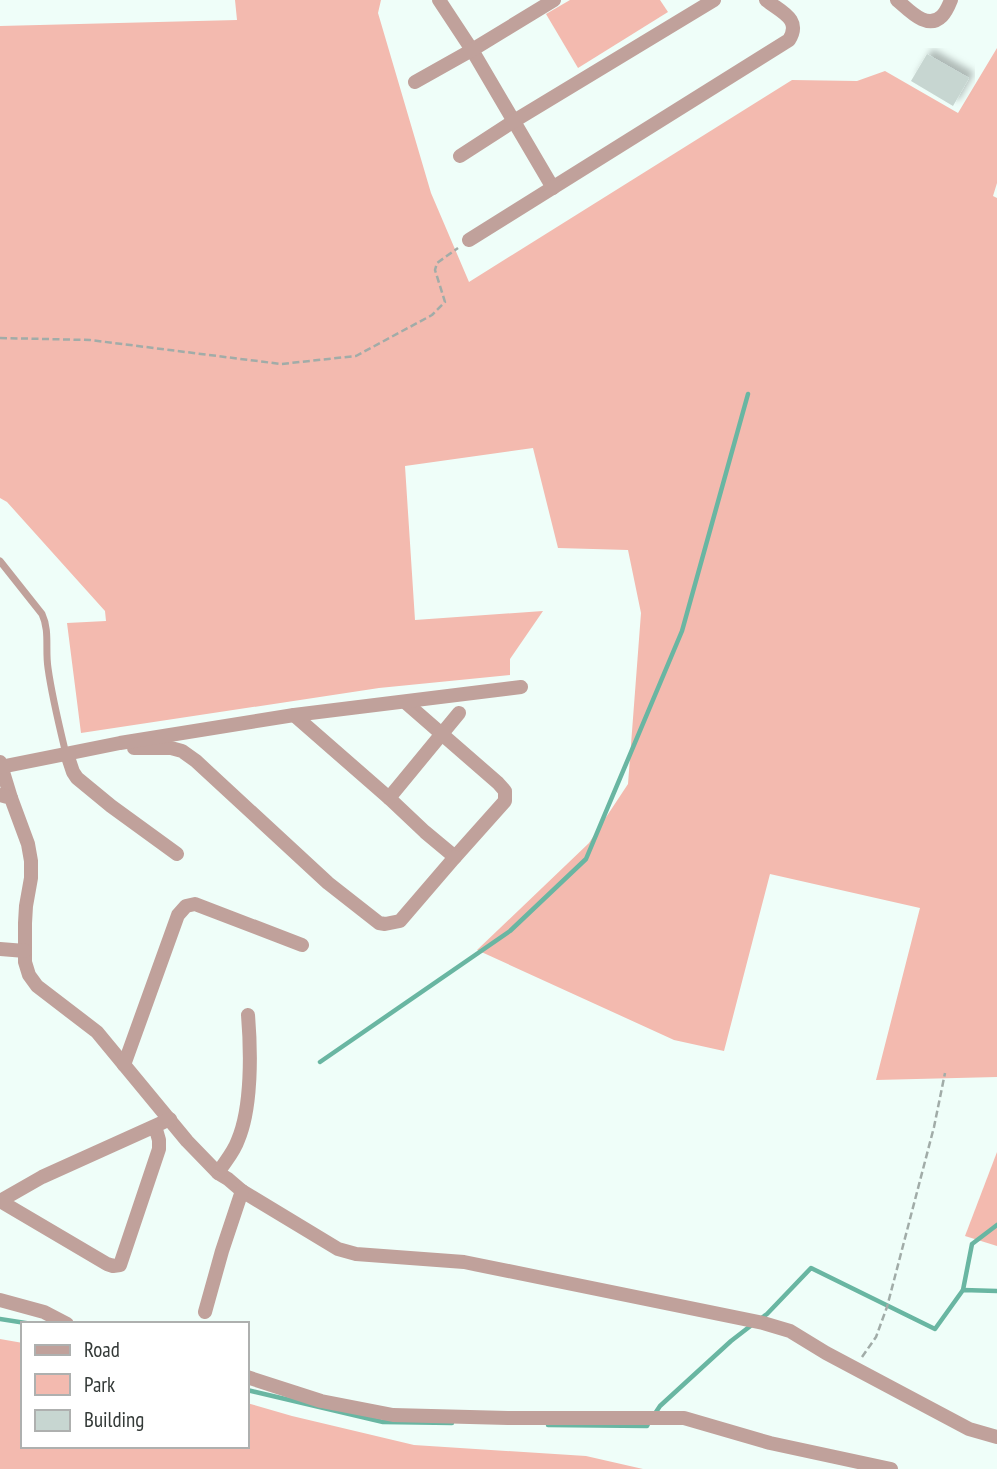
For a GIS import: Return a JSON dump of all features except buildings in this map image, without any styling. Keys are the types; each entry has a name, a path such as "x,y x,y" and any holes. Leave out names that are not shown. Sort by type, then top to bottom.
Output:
{"street":[{"path":"439,0 472,50 553,188"},
{"path":"415,82 554,0"},
{"path":"460,156 714,0"},
{"path":"469,240 789,40 794,33 794,25 789,17 766,0"},
{"path":"897,0 921,20 934,21 943,15 951,0"},
{"path":"521,687 294,715 1,765 6,797 28,844 32,861 32,878 26,906 25,962 29,975 37,986 97,1032 218,1173 242,1191 338,1249 356,1254 464,1262 763,1323 790,1331 969,1429 997,1437"},
{"path":"120,743 135,748 171,748 196,761 328,883 379,923 385,924 400,921 505,802 506,795 498,783 405,702"},
{"path":"389,798 459,713"},
{"path":"294,715 455,856"},
{"path":"66,754 77,778 177,854"},
{"path":"124,1065 178,915 186,906 195,904 302,945"},
{"path":"0,949 25,951"},
{"path":"218,1173 238,1142 245,1115 249,1084 248,1015"},
{"path":"155,1126 159,1149 120,1265 107,1264 0,1201 42,1177 170,1119"},
{"path":"205,1312 242,1191"},
{"path":"0,1300 44,1312 63,1322"},
{"path":"248,1377 321,1401 393,1415 508,1419 684,1419 770,1443 891,1469"}],"lane":[{"path":"0,561 42,614 46,623 48,666 66,754"}],"path":[{"path":"0,338 90,340 281,363 356,356 432,315 444,302 435,270 437,263 469,240"},
{"path":"855,1368 876,1336 887,1307 934,1127 945,1073"}],"green space":[{"path":"235,0 381,0 378,13 431,193 469,282 792,80 857,81 885,71 958,113 997,48 997,183 993,196 997,198 997,1077 876,1080 920,908 770,874 724,1051 674,1040 477,950 589,843 628,784 641,613 628,550 558,548 533,448 405,466 415,620 543,611 510,659 510,675 379,688 81,733 67,623 106,621 105,611 7,502 0,498 0,26 237,20"},
{"path":"570,0 660,0 668,12 578,68 546,14"},
{"path":"997,1152 997,1246 965,1236"},
{"path":"0,1339 21,1343 21,1448 248,1448 248,1403 414,1445 586,1456 643,1469 0,1469"}],"waterway":[{"path":"320,1062 510,931 586,859 682,631 748,394"},
{"path":"963,1290 972,1244 997,1225"},
{"path":"760,1319 811,1268 935,1329 963,1290 997,1291"},
{"path":"0,1319 21,1322"},
{"path":"654,1415 660,1406 753,1324"},
{"path":"248,1390 383,1422 452,1423"},
{"path":"548,1425 647,1426 649,1422"}]}
